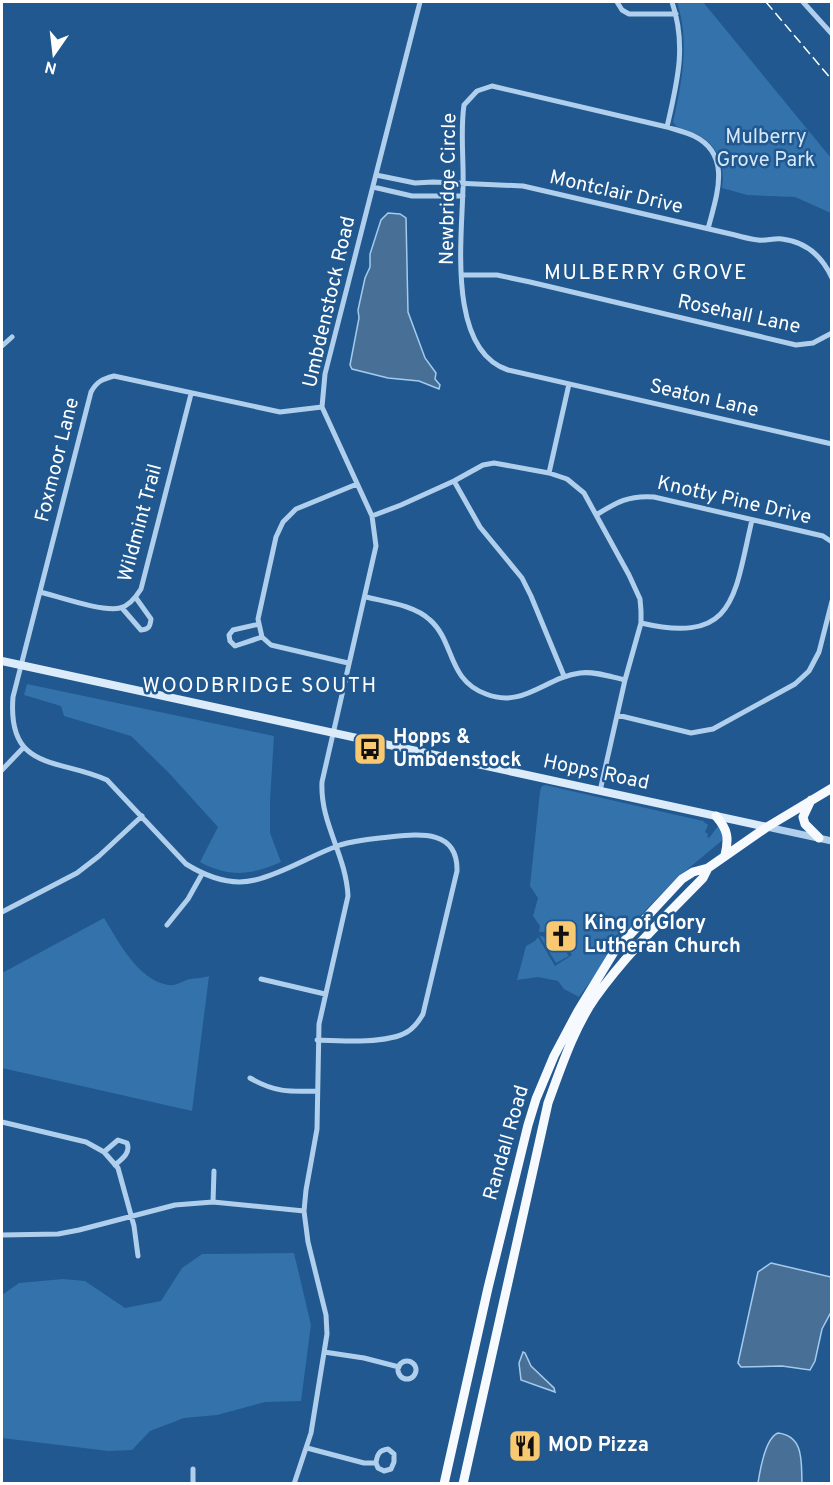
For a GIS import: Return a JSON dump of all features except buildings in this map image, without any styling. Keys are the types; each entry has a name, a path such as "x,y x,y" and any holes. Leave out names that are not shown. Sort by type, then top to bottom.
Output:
{"main road":[{"name":"Hopps Road","path":"2,661 767,827"},
{"name":"Randall Road","path":"444,1484 521,1150 536,1099 549,1066 578,1011 614,952 682,879 693,872 708,868 767,827 831,788"},
{"path":"811,800 803,817 805,824 819,838"},
{"path":"716,816 724,825 729,836 726,855"},
{"name":"Randall Road","path":"463,1484 548,1103 560,1071 595,998 652,929 703,878 708,868"}],"street":[{"name":"Umbdenstock Road","path":"294,1484 307,1448 324,1352 326,1315 308,1242 304,1211 317,1129 317,1040 325,994 348,896 348,879 323,809 321,794 324,771 376,546 372,516 322,407 325,374 420,2"},
{"path":"617,2 622,10 629,14 676,14"},
{"path":"672,2 681,50 679,75 667,127 695,136 715,155 719,168 719,181 708,229"},
{"path":"803,2 831,34"},
{"name":"Newbridge Circle","path":"569,384 508,370 495,364 488,359 475,338 466,315 463,302 464,105 477,91 492,86 667,127"},
{"name":"Montclair Drive","path":"376,175 415,183 523,186 760,240 781,239 803,243 827,267 831,278"},
{"path":"373,187 412,196 463,196"},
{"name":"Rosehall Lane","path":"463,275 497,275 796,345 813,343 831,333"},
{"path":"2,345 12,337"},
{"name":"Foxmoor Lane","path":"23,748 15,729 12,711 13,697 91,392 95,385 101,380 114,376 280,412 322,407"},
{"path":"549,473 569,384"},
{"name":"Seaton Lane","path":"569,384 831,444"},
{"name":"Wildmint Trail","path":"40,592 103,608 122,608 136,598 141,589 191,394"},
{"path":"372,516 401,506 483,465 494,463 549,473 576,485 584,493 640,599 641,623 625,680 600,791"},
{"path":"454,481 480,526 522,578 564,676"},
{"path":"348,663 272,645 262,637 258,619 276,537 283,522 296,509 357,483"},
{"name":"Knotty Pine Drive","path":"596,515 616,502 633,496 643,496 823,536 831,542"},
{"path":"641,623 669,628 694,629 705,625 719,615 735,590 752,520"},
{"path":"366,597 409,608 431,621 465,682 486,695 513,699 564,676 582,672 625,680"},
{"path":"122,608 141,630 150,627 151,619 136,598"},
{"path":"617,715 691,733 713,729 795,684 809,671 819,652 831,605"},
{"path":"259,624 233,630 229,635 230,641 235,646 262,637"},
{"path":"2,770 23,748 50,764 96,775 107,780 186,864 202,874 227,881 255,880 338,846 364,840 419,834 440,839 452,848 457,861 457,871 423,1014 404,1034 348,1041 317,1040"},
{"path":"2,912 77,873 142,816"},
{"name":"Hopps Road","path":"767,827 831,841"},
{"path":"167,925 188,899 202,874"},
{"path":"261,979 325,994"},
{"path":"250,1078 280,1091 316,1091"},
{"path":"2,1122 86,1142 104,1152 118,1168 137,1242 138,1256"},
{"path":"104,1152 118,1140 127,1143 129,1149 126,1156 115,1165"},
{"path":"213,1202 214,1171"},
{"path":"2,1235 58,1234 175,1205 213,1202 304,1211"},
{"path":"324,1352 364,1358 399,1367"},
{"path":"307,1448 364,1463 376,1463"},
{"path":"192,1484 193,1469"}],"green space":[{"name":"Mulberry Grove Park","path":"677,2 703,2 831,158 831,213 795,197 747,195 722,188 720,160 712,146 698,135 678,127 673,122 682,77 684,47"},
{"path":"27,684 274,736 270,833 281,862 260,870 240,873 221,871 200,862 218,827 168,772 131,736 64,716 61,706 24,695"},
{"path":"545,785 703,821 708,825 705,832 708,834 707,837 709,838 718,826 723,827 725,838 677,878 635,921 579,997 564,989 558,981 538,977 517,980 526,946 538,937 555,966 572,955 566,945 571,941 562,925 547,932 539,932 540,926 533,916 538,898 530,886 540,791"},
{"path":"104,918 130,958 147,975 157,981 171,985 209,976 192,1111 2,1068 2,973"},
{"path":"539,935 546,938 554,952 563,947 569,956 556,963"},
{"path":"294,1253 311,1325 301,1401 265,1402 217,1415 184,1418 150,1431 132,1450 108,1451 2,1438 2,1295 19,1283 63,1279 85,1281 125,1308 161,1301 182,1268 202,1254"}],"shaded area":[{"path":"388,213 400,214 406,218 408,312 425,358 436,373 435,379 440,385 439,389 419,381 388,378 352,369 350,365 359,318 358,310 365,278 370,267 370,254 381,220"},
{"path":"771,1263 831,1277 831,1312 822,1329 815,1361 810,1370 782,1366 741,1367 738,1363 758,1272"},
{"path":"523,1352 531,1366 554,1388 555,1392 521,1380 519,1363"},
{"path":"778,1433 787,1435 797,1445 800,1452 802,1483 758,1483 766,1448 773,1436"}],"railway":[{"path":"766,2 832,80"}],"place":[{"name":"Hopps & Umbdenstock","path":"370,749"},
{"name":"King of Glory Lutheran Church","path":"561,936"},
{"name":"MOD Pizza","path":"525,1446"}],"district":[{"name":"MULBERRY GROVE","path":"646,273"},
{"name":"WOODBRIDGE SOUTH","path":"260,686"}]}
